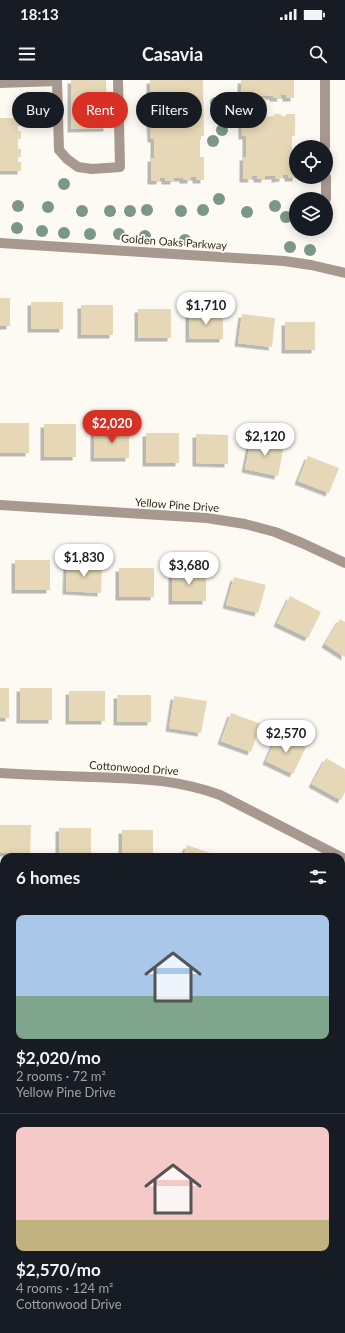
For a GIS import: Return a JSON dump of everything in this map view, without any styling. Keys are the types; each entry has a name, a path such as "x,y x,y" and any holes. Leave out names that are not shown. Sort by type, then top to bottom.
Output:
{"street":[{"path":"0,83 57,81 59,150 67,159 78,167 92,169 120,167 118,80"},
{"path":"325,80 325,140"},
{"name":"Golden Oaks Parkway","path":"0,243 284,261 311,265 345,273"},
{"name":"Yellow Pine Drive","path":"0,505 207,518 244,524 275,532 345,563"},
{"name":"Cottonwood Drive","path":"0,773 146,779 174,782 198,788 220,796 333,853"}],"building":[{"path":"71,80 106,80 106,92 72,92 72,128 107,128 71,129"},
{"path":"150,80 203,80 204,136 200,136 200,157 204,157 204,180 196,180 196,177 191,177 191,180 174,178 174,181 165,181 165,178 160,178 160,181 151,181 151,158 154,158 154,139 151,139 151,128 202,128 202,92 150,92"},
{"path":"241,80 294,80 294,98 286,98 286,95 280,95 281,98 273,98 273,96 267,96 267,92 241,92"},
{"path":"274,114 286,116 286,114 295,114 295,136 292,136 292,140 289,140 289,178 288,175 283,175 283,178 275,179 275,176 265,176 265,179 257,179 257,176 251,176 252,179 243,179 243,157 246,157 246,136 242,136 242,128 267,128 267,117 274,116"},
{"path":"0,118 12,118 12,128 18,128 18,131 21,131 21,139 18,139 18,149 21,149 21,157 18,157 18,162 21,162 21,171 0,171"},
{"path":"0,298 10,298 10,326 0,326"},
{"path":"31,302 63,302 63,329 31,329"},
{"path":"81,305 113,305 113,335 81,335"},
{"path":"138,309 171,309 171,338 138,338"},
{"path":"189,312 223,312 223,339 189,339"},
{"path":"242,314 275,318 272,347 238,343"},
{"path":"285,322 315,322 315,350 285,350"},
{"path":"0,423 29,423 29,453 0,453"},
{"path":"44,424 76,424 76,457 44,457"},
{"path":"94,430 129,430 129,458 94,458"},
{"path":"146,433 179,433 179,463 146,463"},
{"path":"196,434 228,435 228,464 196,463"},
{"path":"251,439 284,445 278,476 245,469"},
{"path":"308,456 339,468 329,493 298,481"},
{"path":"15,560 50,560 50,590 15,590"},
{"path":"67,563 102,565 101,593 66,591"},
{"path":"119,568 154,568 154,597 119,597"},
{"path":"172,572 206,572 206,601 172,601"},
{"path":"234,577 266,585 258,613 226,605"},
{"path":"290,596 321,612 308,638 277,623"},
{"path":"340,619 345,622 345,657 325,644"},
{"path":"0,688 9,688 9,718 0,718"},
{"path":"20,688 52,688 52,720 20,720"},
{"path":"69,691 105,691 105,721 69,721"},
{"path":"117,695 151,695 151,722 117,722"},
{"path":"174,696 207,701 201,733 169,728"},
{"path":"231,713 261,724 251,752 221,741"},
{"path":"278,734 306,747 293,774 266,761"},
{"path":"326,758 345,769 345,792 341,800 312,784"},
{"path":"0,825 31,825 30,853 0,853"},
{"path":"59,828 91,828 91,853 59,853"},
{"path":"122,830 153,830 153,853 122,853"},
{"path":"187,845 210,853 184,853"}]}
